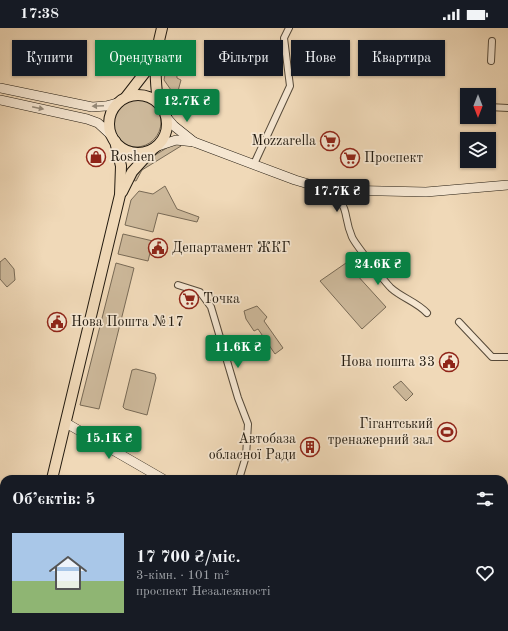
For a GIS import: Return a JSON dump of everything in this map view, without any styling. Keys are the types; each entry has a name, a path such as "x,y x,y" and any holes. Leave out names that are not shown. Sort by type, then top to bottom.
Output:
{"main road":[{"path":"159,40 162,28"},
{"path":"53,475 120,195 121,166 109,120 112,110 117,103 126,97 142,76"},
{"path":"156,76 158,101"},
{"path":"120,195 132,172 162,141 167,130 167,118 158,101 143,94 126,97"},
{"path":"113,139 122,148 134,152 140,153 155,148"}],"street":[{"path":"254,164 290,86 284,38 289,28"},
{"path":"492,42 492,60"},
{"path":"0,88 98,107 117,103"},
{"path":"0,100 77,116 98,123 113,139"},
{"path":"496,107 508,108"},
{"path":"167,118 174,126 194,142"},
{"path":"155,148 176,140 194,142 295,180 322,188 339,190 426,192 508,185"},
{"path":"322,188 338,198 344,205 352,238 392,289 420,305 427,312"},
{"path":"178,285 200,292 211,307 238,398 248,424 246,456 240,475"},
{"path":"459,322 492,357 508,357"},
{"path":"66,423 156,475"}],"shaded area":[{"path":"165,76 177,76 177,78 181,80 178,91 171,90 164,80"},
{"path":"136,97 145,99 156,108 161,122 159,131 150,142 136,147 127,145 116,136 111,122 113,113 122,102"},
{"path":"178,141 181,146 142,170 136,181 131,180 139,165"},
{"path":"165,186 177,209 199,217 197,222 158,213 153,232 125,225 131,200 139,191 153,194"},
{"path":"123,234 153,241 148,261 118,254"},
{"path":"5,258 14,269 15,280 7,287 0,279 0,262"},
{"path":"116,263 134,268 99,409 80,405"},
{"path":"346,263 386,307 362,329 320,281"},
{"path":"257,306 267,317 264,321 283,348 275,354 258,329 254,331 246,319 244,311"},
{"path":"136,369 155,374 156,378 147,415 125,409 123,407 132,370"},
{"path":"401,381 413,394 406,401 393,387"}],"place":[{"name":"Mozzarella","path":"330,141"},
{"name":"Roshen","path":"96,157"},
{"name":"Проспект","path":"350,158"},
{"name":"Департамент ЖКГ","path":"158,248"},
{"name":"Точка","path":"189,299"},
{"name":"Нова Пошта №17","path":"57,322"},
{"name":"Нова пошта 33","path":"449,362"},
{"name":"Гігантський тренажерний зал","path":"447,432"},
{"name":"Автобаза обласної Ради","path":"310,447"}]}
